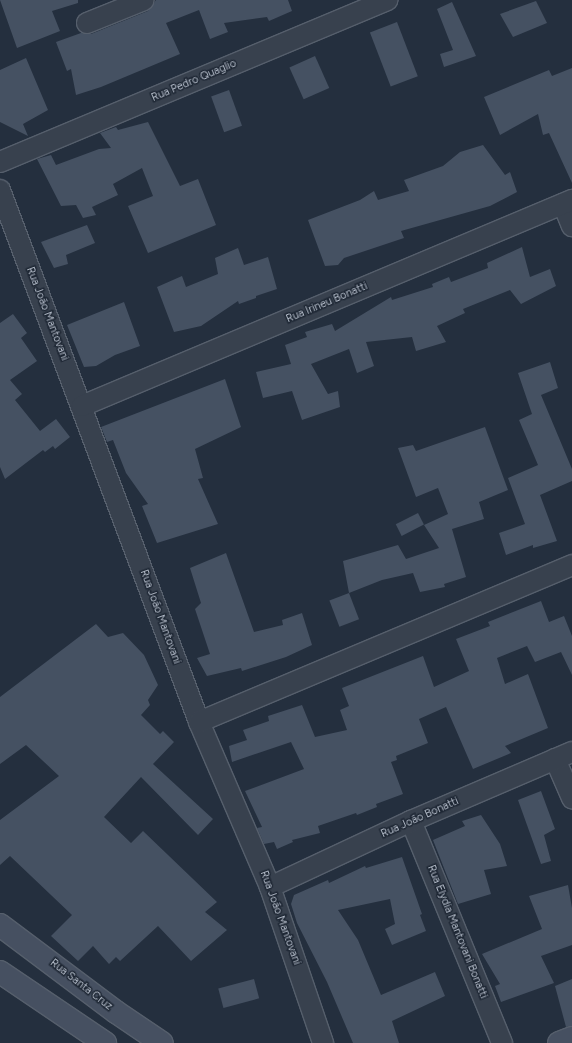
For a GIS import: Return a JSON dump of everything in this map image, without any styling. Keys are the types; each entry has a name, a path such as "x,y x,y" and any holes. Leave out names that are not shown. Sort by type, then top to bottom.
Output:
{"main road":[{"name":"Rua Santa Cruz","path":"0,925 116,1012 162,1043"},
{"path":"0,972 105,1043"},
{"path":"559,1043 572,1038"}],"street":[{"path":"87,23 144,0"},
{"name":"Rua Pedro Quaglio","path":"0,162 388,0"},
{"name":"Rua João Mantovani","path":"0,190 199,722 270,887 323,1043"},
{"path":"568,202 572,226"},
{"name":"Rua Irineu Bonatti","path":"82,406 568,202"},
{"path":"199,722 572,566"},
{"path":"564,756 572,798"},
{"name":"Rua João Bonatti","path":"270,887 411,821 564,756"},
{"name":"Rua Elydia Mantovani Bonatti","path":"411,821 502,1043"}],"building":[{"path":"0,0 78,0 78,3 52,11 60,31 17,48"},
{"path":"156,0 288,0 292,11 269,21 267,17 224,23 228,32 210,39 199,10 166,23 180,54 101,87 76,95 71,69 67,71 56,42 81,33 91,34 148,11"},
{"path":"536,1 547,23 513,37 500,14"},
{"path":"452,2 476,56 444,67 440,54 453,50 437,9"},
{"path":"397,22 418,76 391,87 370,32"},
{"path":"315,56 329,88 304,99 289,67"},
{"path":"26,58 48,110 23,124 28,136 0,122 0,70"},
{"path":"572,68 572,183 549,133 543,135 538,114 500,135 484,97 549,70 552,76"},
{"path":"229,90 242,126 224,132 211,96"},
{"path":"148,122 180,186 198,179 216,225 148,253 128,206 153,196 142,168 113,184 118,195 92,207 96,215 83,218 76,205 61,206 37,159 51,155 56,165 99,149 111,148 100,133 116,127 118,130"},
{"path":"483,145 505,175 510,172 517,192 490,206 401,231 404,238 344,258 338,265 325,266 308,220 360,200 374,191 378,200 409,191 404,180 443,166 460,152"},
{"path":"87,225 95,243 66,255 68,264 54,268 41,242"},
{"path":"522,247 530,277 550,269 556,286 521,304 510,290 463,309 465,313 437,326 446,342 416,351 412,337 366,342 374,366 357,373 349,349 311,364 328,394 338,391 340,407 302,420 292,391 263,398 256,372 291,364 285,345 307,337 305,332 332,324 335,331 391,297 392,300 433,287 432,284 449,277 451,282 488,268 487,263"},
{"path":"238,248 244,265 268,257 277,289 239,304 238,301 201,326 174,332 157,287 182,276 186,287 218,274 215,258"},
{"path":"124,302 140,346 115,355 96,366 84,367 67,325"},
{"path":"13,314 27,333 21,338 37,361 10,380 22,394 15,400 40,431 56,419 70,437 55,449 53,446 45,452 43,450 5,479 0,467 0,323"},
{"path":"550,362 558,388 541,395 572,469 572,481 540,495 557,541 533,548 533,545 506,555 499,533 525,524 508,478 538,465 519,420 532,414 518,373"},
{"path":"225,379 241,427 195,449 203,478 198,479 218,524 157,543 142,506 148,504 126,473 113,440 107,442 101,427"},
{"path":"485,427 508,490 479,502 484,519 452,529 466,577 444,584 445,587 420,592 413,573 382,580 349,593 343,561 398,545 406,559 439,548 424,525 448,514 438,488 416,497 398,448 413,445 416,451"},
{"path":"418,513 424,525 402,536 396,524"},
{"path":"226,553 254,632 283,625 282,620 302,613 312,645 286,657 242,671 241,668 207,676 197,658 210,654 195,609 201,603 190,568"},
{"path":"349,593 359,619 339,627 329,601"},
{"path":"541,601 549,622 564,616 572,636 572,675 561,652 535,662 527,646 497,658 505,684 528,674 548,728 505,746 511,753 473,769 446,707 419,719 428,743 396,756 397,760 391,762 403,794 376,804 377,807 357,815 356,813 318,826 320,833 292,840 293,842 277,849 274,842 264,844 257,828 262,827 245,791 304,769 291,742 232,762 229,746 247,740 243,730 269,721 268,716 302,705 315,737 347,730 340,710 349,706 342,688 423,656 434,687 469,671 456,639 490,626 488,622"},
{"path":"96,624 108,637 123,633 144,655 158,685 148,700 150,705 141,715 160,734 163,731 174,742 153,764 213,819 198,835 141,777 104,817 131,843 143,831 217,902 205,912 227,930 191,961 158,926 120,961 116,957 109,964 93,946 78,961 51,936 72,915 10,856 0,865 0,820 59,776 26,745 0,764 0,697"},
{"path":"541,791 555,829 544,835 551,861 541,864 518,800"},
{"path":"481,815 500,844 507,866 484,870 491,894 458,904 433,840 465,826 462,821"},
{"path":"402,857 422,914 420,915 426,931 392,945 385,929 395,924 390,899 338,910 358,940 381,995 435,972 445,996 392,1021 399,1043 353,1043 327,982 297,923 291,904 294,895 328,880 329,883 365,866 366,868"},
{"path":"568,885 572,908 572,945 541,956 554,983 501,1002 495,986 500,984 482,954 542,929 529,896"},
{"path":"254,979 259,998 223,1008 218,989"},
{"path":"572,979 572,1026 566,1027 555,986"}]}
